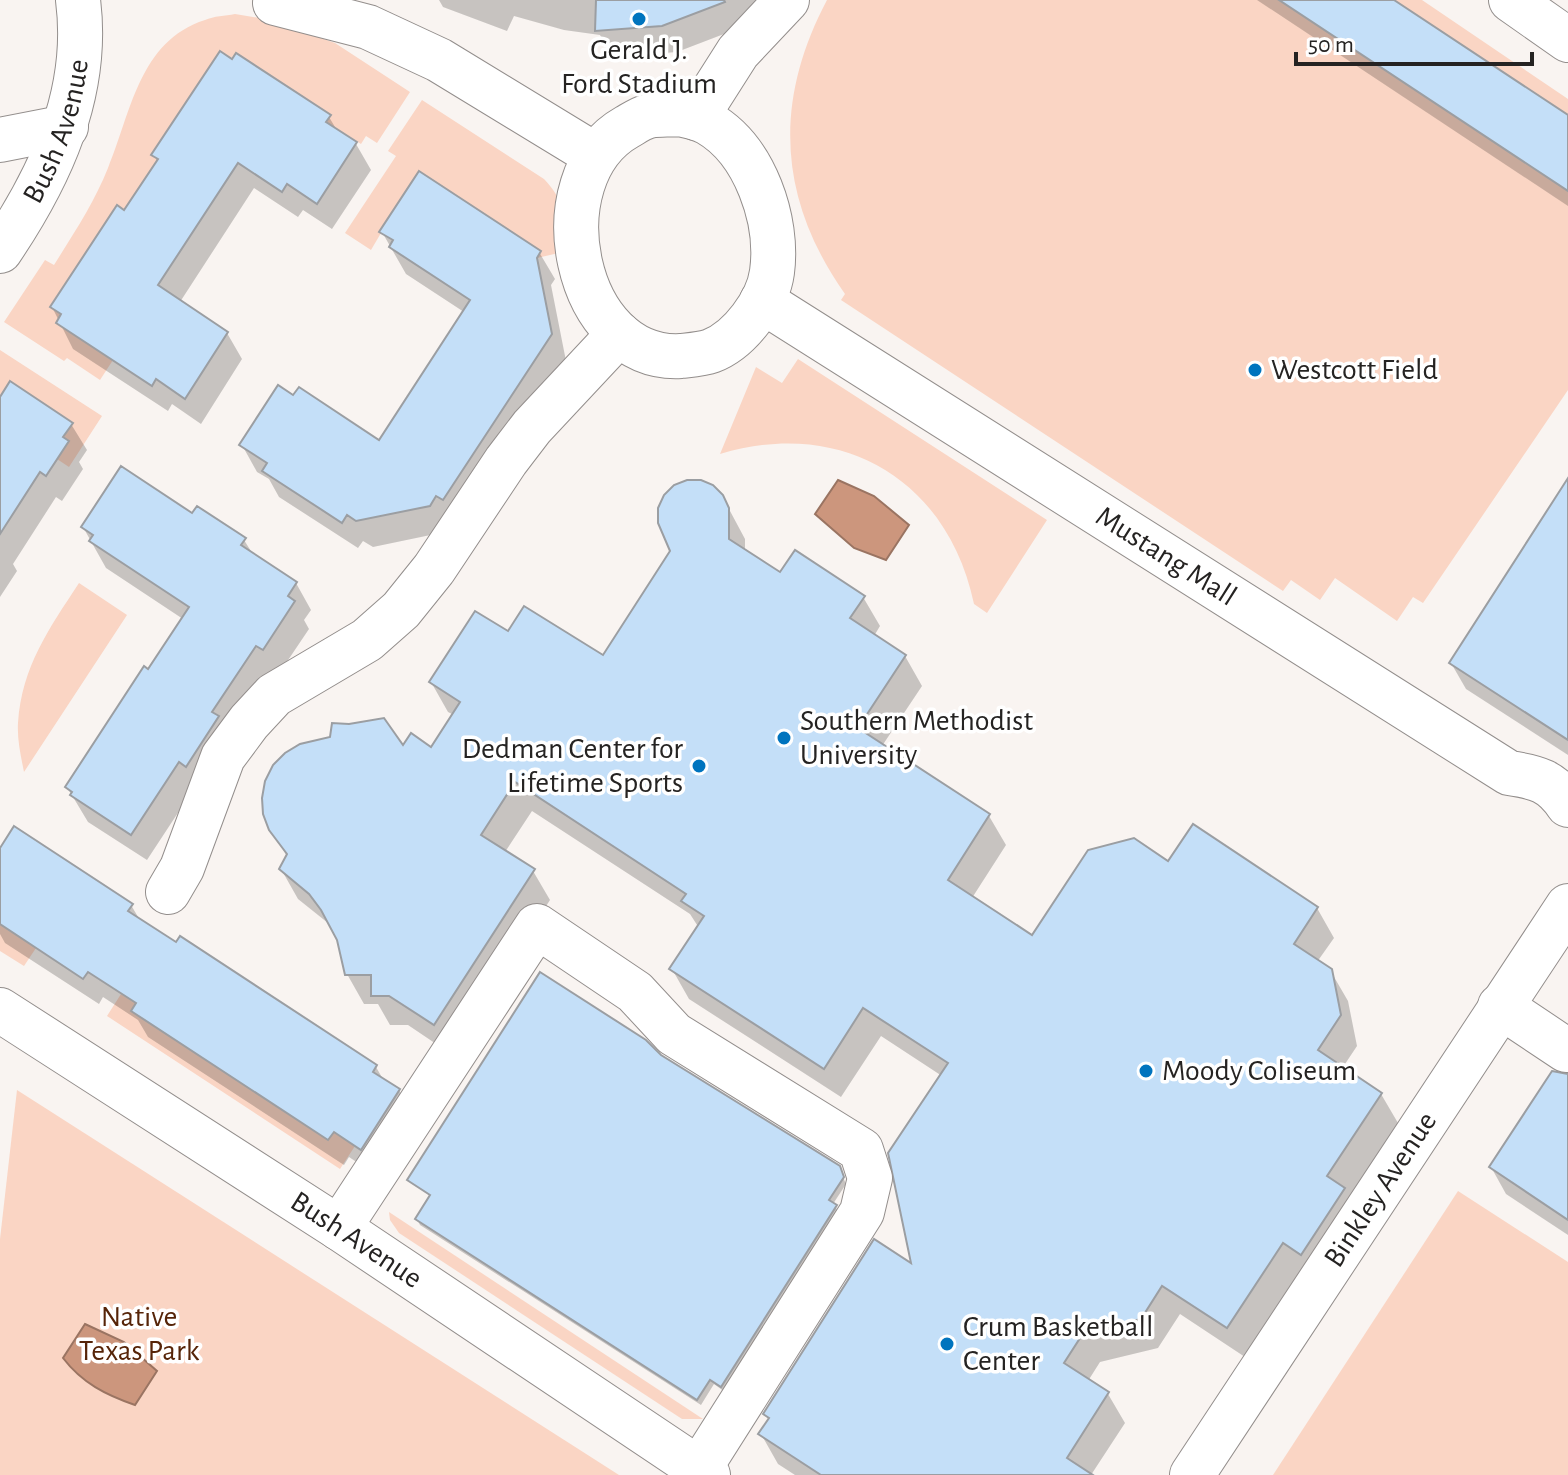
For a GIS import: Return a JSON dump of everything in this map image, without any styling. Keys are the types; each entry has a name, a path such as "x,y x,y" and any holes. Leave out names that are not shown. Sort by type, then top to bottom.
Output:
{"street":[{"name":"Bush Avenue","path":"0,251 41,184 66,127 78,72 78,0"},
{"path":"696,118 738,52 787,0"},
{"path":"1511,0 1568,40"},
{"path":"275,3 368,27 439,60 595,155"},
{"path":"679,114 709,123 730,140 748,164 762,193 773,236 772,274 762,301 747,323 727,343 710,352 678,356 646,350 619,334 598,310 585,281 578,250 576,217 580,184 595,155 617,133 646,116 679,114"},
{"path":"0,140 66,127"},
{"name":"Mustang Mall","path":"762,301 1509,773 1540,778 1550,784 1568,805"},
{"path":"168,892 182,868 223,757 249,722 274,695 367,640 401,610 434,569 532,427 619,334"},
{"name":"Binkley Avenue","path":"1192,1475 1568,906"},
{"path":"339,1228 453,1081 537,926 635,992 674,1034 861,1150 870,1178 862,1212 703,1472"},
{"name":"Bush Avenue","path":"0,1010 339,1228 703,1472"},
{"path":"1494,1015 1560,1059"}],"green space":[{"path":"827,0 1422,0 1568,99 1568,390 1423,603 1413,597 1397,621 1335,578 1320,600 1291,580 1283,591 841,300 845,294 806,222 796,186 791,150 791,113 798,76"},
{"path":"235,14 266,19 335,43 410,92 377,143 366,136 361,144 326,122 330,116 235,54 184,105 152,155 158,159 124,210 117,205 77,281 69,277 50,306 61,314 56,323 113,360 100,380 4,322 45,260 54,265 90,206 108,168 140,81 151,62 165,44 183,30 208,19"},
{"path":"422,100 544,179 561,205 563,252 537,258 540,251 419,171 371,250 345,233 396,156 388,151"},
{"path":"0,350 102,416 69,467 57,459 69,442 63,437 73,422 10,382 0,396"},
{"path":"798,359 1047,520 987,613 974,604 961,560 940,523 914,492 883,469 847,453 808,444 765,445 720,454 756,367 782,383"},
{"path":"79,583 127,615 24,772 18,729 25,684 39,649"},
{"path":"0,924 36,948 24,966 0,951"},
{"path":"121,994 136,1003 131,1011 328,1140 333,1132 355,1146 340,1169 107,1016"},
{"name":"Native Texas Park","path":"17,1090 619,1475 0,1475 0,1239"},
{"path":"1458,1191 1568,1262 1568,1475 1273,1475"},
{"path":"389,1212 703,1419 682,1419 399,1233 390,1220"}],"shaded area":[{"path":"838,480 874,496 909,525 886,560 854,548 815,514"},
{"path":"85,1324 124,1342 157,1371 135,1405 95,1387 63,1358"}],"building":[{"name":"Gerald J. Ford Stadium","path":"596,0 725,2 662,26 595,31"},
{"path":"1279,0 1394,0 1568,115 1568,191"},
{"path":"220,51 232,59 236,53 331,115 326,122 357,142 317,204 287,184 282,192 238,163 158,285 228,332 185,399 156,379 152,386 56,323 61,314 50,307 117,205 124,210 158,159 151,155"},
{"path":"419,171 541,251 537,258 552,334 443,500 436,496 430,506 356,521 347,515 342,523 262,471 267,463 239,445 278,385 293,395 299,387 379,440 470,300 389,247 393,240 379,232"},
{"path":"10,381 73,423 63,437 69,441 46,476 40,472 0,534 0,397"},
{"path":"121,466 192,513 197,506 246,538 241,545 297,582 288,596 295,601 263,650 256,646 212,712 219,716 186,767 179,762 131,835 70,795 72,792 65,787 144,666 148,669 189,607 89,541 93,535 81,527"},
{"path":"1568,478 1568,740 1449,663"},
{"path":"687,480 701,480 713,485 723,495 729,508 729,539 780,572 795,550 865,596 850,618 906,655 858,728 990,814 948,880 1032,935 1088,850 1134,838 1168,861 1193,824 1318,907 1294,944 1332,969 1341,1015 1318,1050 1382,1093 1327,1176 1345,1188 1301,1255 1283,1243 1227,1328 1162,1286 1141,1319 1084,1332 1064,1363 1109,1392 1067,1458 1093,1475 821,1475 758,1434 769,1418 763,1414 874,1239 911,1263 888,1153 948,1063 863,1008 824,1069 669,969 704,916 681,901 686,894 515,782 481,835 535,869 434,1025 389,996 371,996 371,975 345,975 337,940 321,910 309,894 279,869 287,854 269,830 263,814 262,798 265,781 273,765 285,753 300,744 330,737 332,723 349,724 384,718 403,745 411,733 431,747 460,702 429,682 475,611 508,631 524,606 603,655 670,551 658,523 658,508 664,495 674,485"},
{"path":"14,826 133,904 128,911 176,942 180,936 377,1065 373,1072 400,1089 361,1150 334,1132 328,1140 131,1011 136,1003 88,972 83,979 0,924 0,848"},
{"path":"540,972 646,1040 661,1055 840,1166 844,1177 829,1200 837,1205 721,1387 710,1380 697,1400 415,1219 430,1195 407,1180"},
{"path":"1552,1071 1568,1074 1568,1220 1489,1167"}],"place":[{"name":"Gerald J. Ford Stadium","path":"639,19"},
{"name":"Westcott Field","path":"1255,370"},
{"name":"Southern Methodist University","path":"784,738"},
{"name":"Dedman Center for Lifetime Sports","path":"699,766"},
{"name":"Moody Coliseum","path":"1146,1071"},
{"name":"Crum Basketball Center","path":"947,1344"}]}
